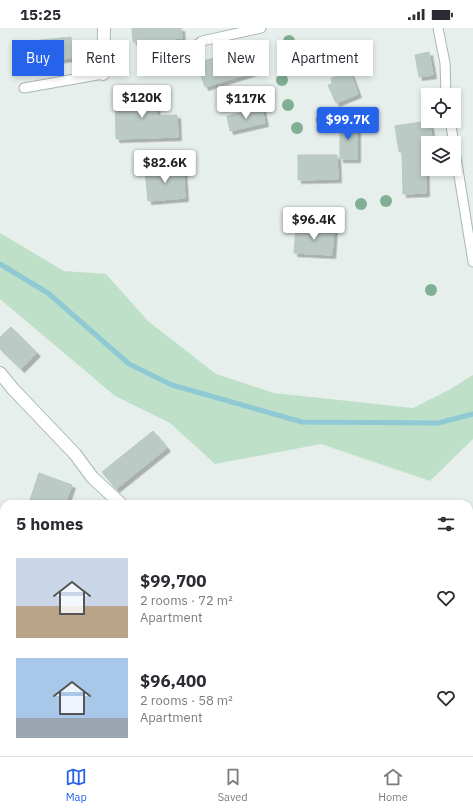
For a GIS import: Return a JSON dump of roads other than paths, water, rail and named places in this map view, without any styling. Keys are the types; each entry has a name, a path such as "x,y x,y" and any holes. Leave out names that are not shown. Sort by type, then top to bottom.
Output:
{"street":[{"path":"104,28 104,40"},
{"path":"0,373 12,389 74,454 92,477 117,500"}],"lane":[{"path":"205,40 261,28"},
{"path":"438,28 445,63 446,88"},
{"path":"24,88 92,76"},
{"path":"459,176 473,262"}],"waterway":[{"path":"0,264 48,293 129,364 172,385 302,422 438,423 473,414"}]}
